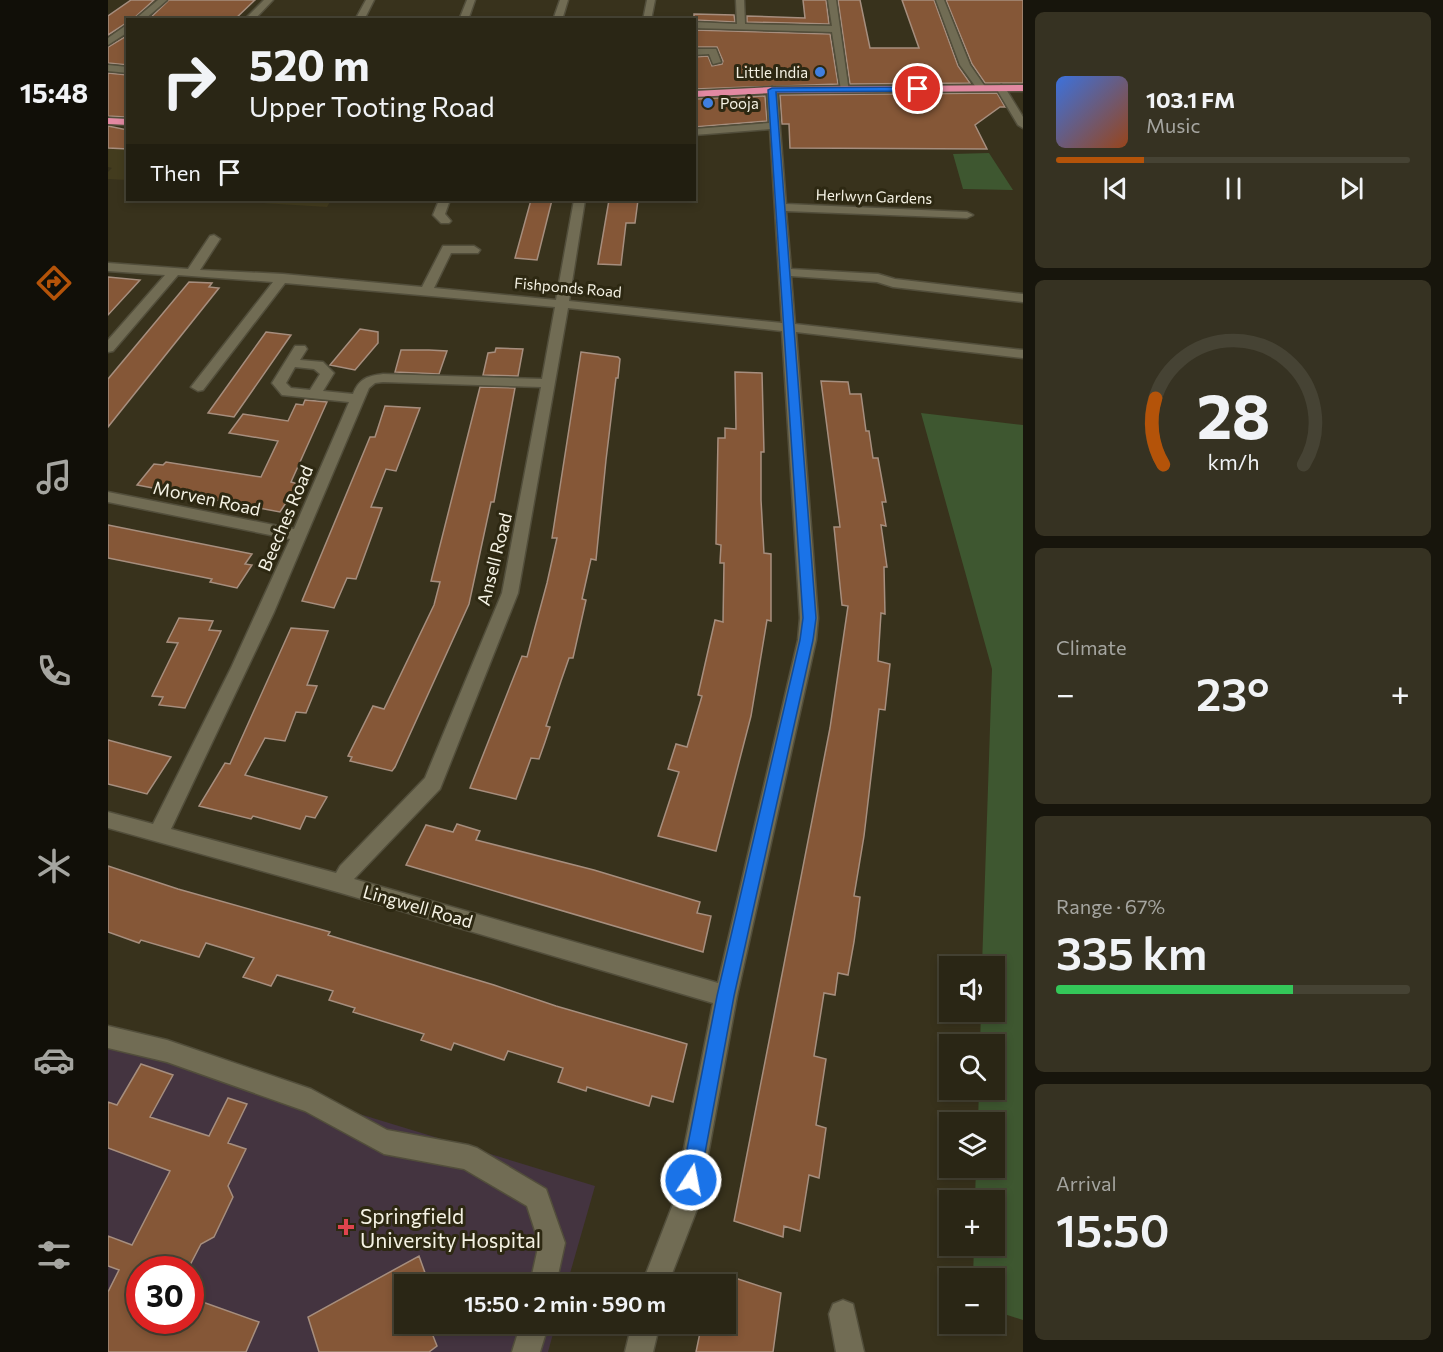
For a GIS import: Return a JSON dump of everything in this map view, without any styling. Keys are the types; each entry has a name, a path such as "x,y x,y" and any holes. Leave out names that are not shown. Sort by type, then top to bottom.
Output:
{"highway":[{"path":"696,94 772,90 1023,88"},
{"path":"108,121 126,122"}],"street":[{"path":"140,18 163,0"},
{"path":"250,18 268,0"},
{"path":"360,18 370,0"},
{"path":"464,18 471,0"},
{"path":"558,18 564,0"},
{"path":"647,18 651,0"},
{"path":"740,0 741,27"},
{"path":"832,0 846,90"},
{"path":"940,0 965,64 981,88"},
{"path":"696,25 837,29"},
{"path":"108,42 126,28"},
{"path":"696,52 713,51 716,62"},
{"path":"108,68 126,70"},
{"path":"1001,88 1023,125"},
{"path":"659,1274 686,1203 726,996 807,640 809,618 772,90"},
{"path":"696,132 775,126"},
{"path":"444,201 439,215 445,221"},
{"name":"Ansell Road","path":"341,884 347,872 433,783 510,593 519,553 580,201"},
{"name":"Herlwyn Gardens","path":"780,207 968,215"},
{"path":"192,272 214,239"},
{"path":"427,291 447,249 474,250"},
{"name":"Fishponds Road","path":"108,267 283,278 561,303 1023,354"},
{"path":"108,348 175,272"},
{"path":"785,272 878,278 893,283 1023,298"},
{"path":"198,387 283,278"},
{"path":"300,350 279,383 281,388 287,392 358,399"},
{"path":"292,363 318,365 327,373 314,395"},
{"name":"Beeches Road","path":"159,833 194,768 248,655 366,383 383,378 547,383"},
{"name":"Morven Road","path":"108,497 299,535"},
{"name":"Lingwell Road","path":"108,820 341,884 726,996"},
{"path":"108,1037 167,1051 311,1101 384,1142 468,1157 537,1198 552,1244 545,1274"},
{"path":"843,1314 850,1352"},
{"path":"526,1352 532,1334"},
{"path":"639,1352 643,1334"}],"shaded area":[{"path":"108,128 126,129 126,180 108,179 108,172 112,168 108,167"},
{"path":"230,201 330,201 327,207"},
{"name":"Springfield University Hospital","path":"108,1037 595,1186 570,1274 394,1274 394,1334 553,1334 548,1352 108,1352"}],"green space":[{"path":"989,153 1013,190 963,189 953,154"},
{"path":"921,413 1023,425 1023,1320 1005,1314 1005,1268 973,1268 974,1256 1005,1256 1005,1190 975,1190 976,1178 1005,1178 1005,1112 978,1112 979,1100 1005,1100 1005,1034 980,1034 981,1022 1005,1022 1005,956 982,956 992,669"}],"building":[{"path":"131,0 154,0 134,18 126,18 126,23 108,35 108,16"},
{"path":"169,0 255,0 236,18 150,18"},
{"path":"803,0 826,0 829,24 747,22 747,16 805,18"},
{"path":"838,0 860,0 870,48 919,48 902,0 934,0 958,66 970,83 850,84"},
{"path":"946,0 1023,0 1023,83 985,83 972,64"},
{"path":"694,14 734,15 735,22 696,20"},
{"path":"696,30 830,34 838,84 696,89 696,57 708,56 712,66 722,64 723,61 717,47 696,47"},
{"path":"126,36 126,65 108,63 108,47"},
{"path":"108,73 126,75 126,116 108,116"},
{"path":"997,93 1005,107 1000,107 975,125 987,149 790,148 789,124 782,124 780,95"},
{"path":"765,96 767,121 696,127 696,99"},
{"path":"108,126 126,130 126,149 108,148"},
{"path":"531,201 552,201 537,260 515,258"},
{"path":"609,201 638,201 635,223 626,223 621,265 598,264"},
{"path":"108,277 140,280 108,315"},
{"path":"189,282 212,283 209,287 219,288 108,427 108,379"},
{"path":"360,329 378,332 378,343 355,370 330,365"},
{"path":"266,332 291,335 234,417 208,413"},
{"path":"496,348 523,349 518,376 483,375 488,353 495,352"},
{"path":"401,350 447,351 439,374 395,372"},
{"path":"581,352 620,359 606,460 596,560 591,559 582,599 586,600 573,658 569,658 546,726 550,727 545,742 539,759 531,758 516,799 470,788 522,656 527,657 547,583 557,538 552,538"},
{"path":"735,372 762,373 764,452 761,452 761,500 764,553 771,554 771,621 767,620 751,716 716,851 658,836 679,772 668,769 676,744 687,747 702,696 698,695 715,620 723,622 724,563 720,563 721,545 716,544 718,438 725,438 725,428 736,429"},
{"path":"821,381 848,382 850,394 861,394 866,431 869,431 873,458 878,458 886,502 882,502 886,526 881,525 887,567 884,567 885,614 881,613 878,661 890,664 885,710 879,709 864,836 854,896 860,897 848,975 838,973 835,995 824,993 814,1056 826,1059 816,1125 826,1128 819,1178 809,1175 800,1231 784,1226 783,1237 734,1221 830,728 848,606 842,605 834,527 840,527"},
{"path":"480,387 515,388 494,502 491,502 469,604 392,771 350,761 352,757 348,756 373,706 384,709 434,605 440,582 431,581"},
{"path":"305,400 327,402 291,482 298,484 280,512 137,485 154,464 163,465 166,462 261,477 278,441 229,433 243,414 288,421 296,404 303,405"},
{"path":"385,406 420,408 396,471 386,469 371,507 382,508 356,579 347,578 334,608 302,601 370,437 375,437"},
{"path":"108,525 252,554 245,564 252,565 237,588 210,582 212,579 108,558"},
{"path":"179,618 213,621 209,630 221,631 185,708 159,705 163,697 152,696 178,643 167,642"},
{"path":"291,628 328,631 307,685 317,686 306,713 296,712 285,741 265,738 245,775 327,797 315,818 306,816 300,829 253,816 251,819 199,806 225,763 230,764"},
{"path":"108,740 171,757 147,794 108,784"},
{"path":"457,824 480,831 476,840 594,870 700,902 697,913 711,916 703,952 406,865 426,825 453,832"},
{"path":"108,866 178,889 330,932 328,935 556,1006 687,1044 673,1102 652,1096 649,1106 587,1087 586,1091 558,1082 563,1068 508,1051 504,1060 454,1043 451,1050 421,1040 424,1034 353,1012 355,1008 329,1000 333,991 277,975 271,986 243,977 254,958 206,943 199,957 141,940 139,943 108,932"},
{"path":"141,1064 173,1075 150,1117 209,1136 228,1098 247,1104 228,1143 246,1149 228,1186 233,1197 214,1237 201,1244 195,1256 126,1256 126,1334 204,1334 204,1302 259,1322 246,1352 108,1352 108,1292 119,1270 108,1266 108,1236 132,1245 170,1171 108,1148 108,1102 117,1105"},
{"path":"419,1256 425,1274 394,1274 394,1334 432,1334 437,1346 429,1352 319,1352 308,1317"},
{"path":"736,1278 781,1293 773,1352 696,1352 700,1334 736,1334"}],"place":[{"name":"Little India","path":"820,72"},
{"name":"Pooja","path":"708,103"},
{"name":"Springfield University Hospital","path":"346,1227"}],"route":[{"path":"691,1180 726,996 794,689 807,640 809,618 772,90 918,89"}]}
